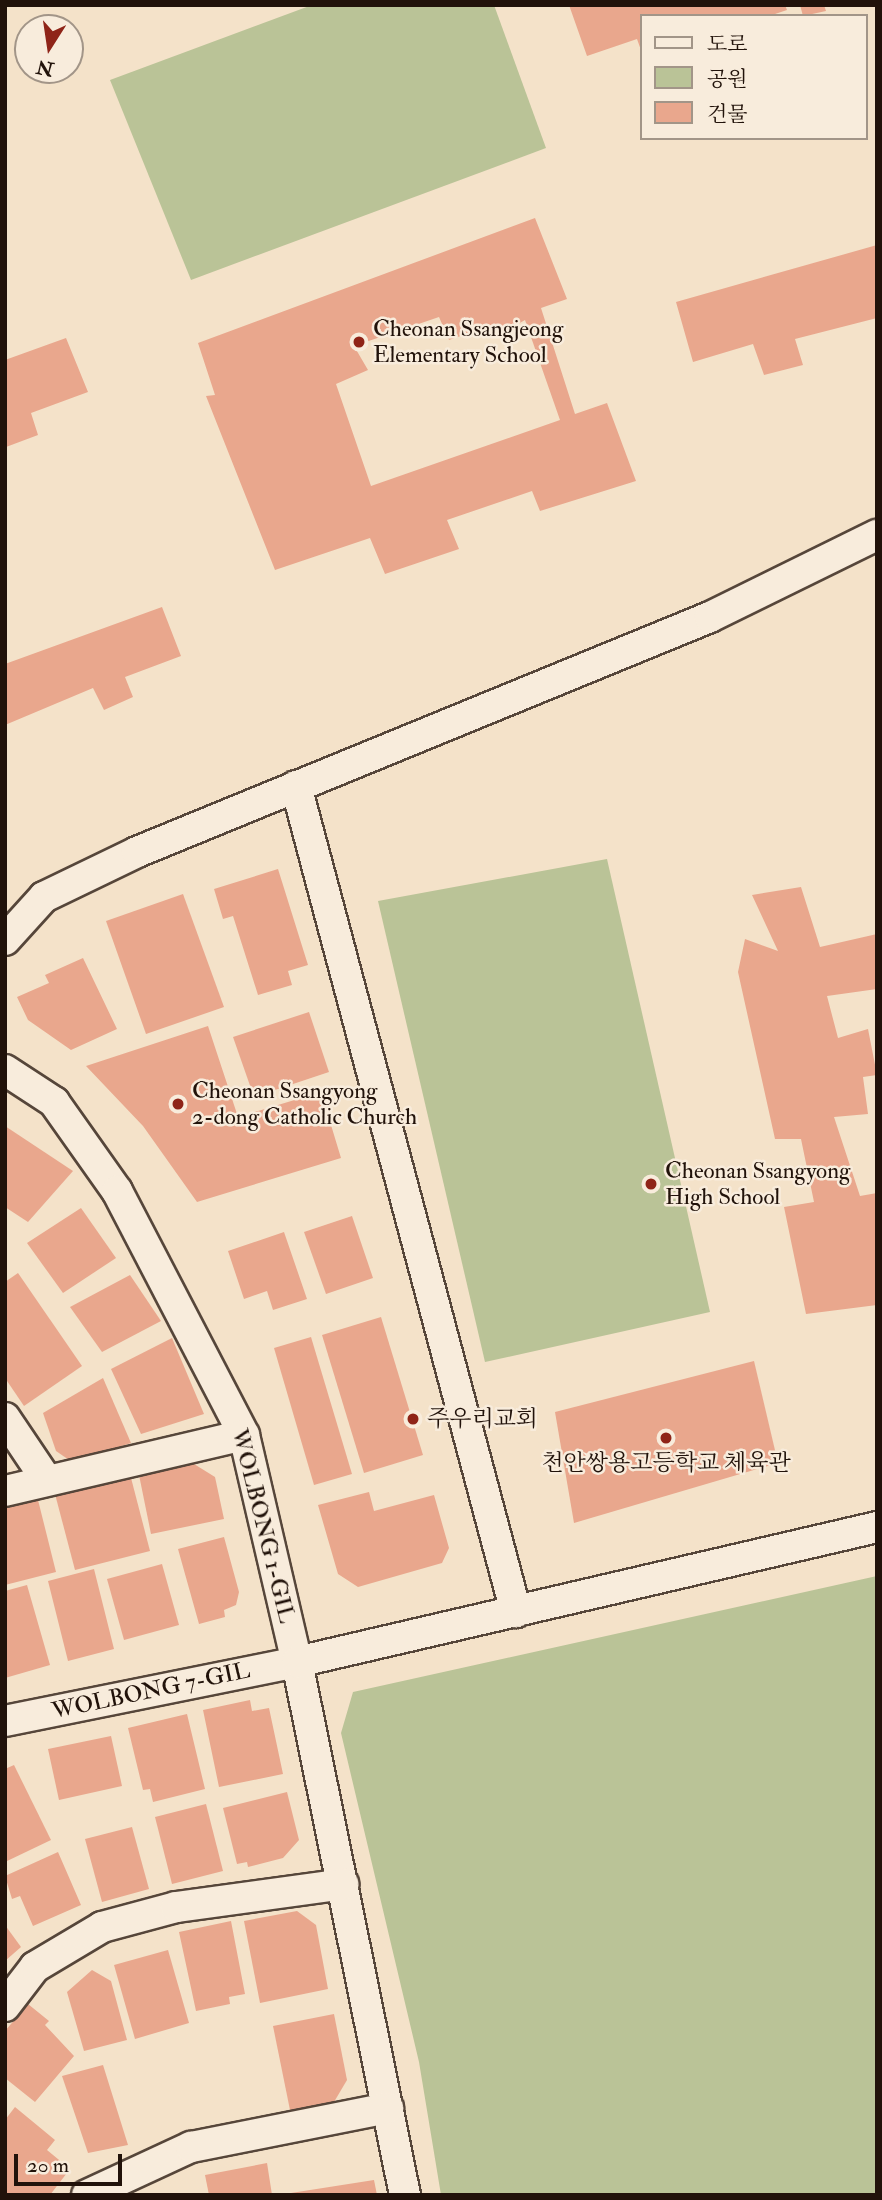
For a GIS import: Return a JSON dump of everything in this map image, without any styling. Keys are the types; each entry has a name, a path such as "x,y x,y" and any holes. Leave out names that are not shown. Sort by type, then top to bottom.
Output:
{"street":[{"path":"5,940 44,898 296,786 710,617 877,535"},
{"path":"296,786 516,1612"},
{"name":"WOLBONG 1-GIL","path":"5,1070 54,1102 117,1191 244,1435 297,1661 405,2195"},
{"path":"5,1418 46,1479"},
{"path":"5,1491 46,1479 244,1435"},
{"name":"WOLBONG 7-GIL","path":"5,1721 297,1661 877,1527"},
{"path":"5,2006 35,1967 102,1927 176,1907 343,1884"},
{"path":"87,2195 191,2147 388,2108"}],"green space":[{"path":"312,5 494,5 546,148 191,280 110,80"},
{"path":"607,859 710,1312 485,1362 378,901"},
{"path":"877,1576 877,2195 441,2195 419,2062 341,1733 353,1692"}],"building":[{"path":"569,5 785,5 787,10 775,14 640,14 640,47 637,39 587,56"},
{"path":"800,5 824,5 826,11 812,14 802,14"},
{"path":"535,218 567,299 541,308 575,414 607,403 636,481 540,511 532,491 447,520 459,549 385,574 370,538 275,570 206,396 215,395 198,343","holes":["439,317 449,340 495,324 500,334 525,320 560,420 371,486 336,384 368,370 354,346"]},
{"path":"877,245 877,318 795,339 803,365 764,375 753,344 693,362 676,302"},
{"path":"66,338 88,392 31,413 38,435 6,447 5,360"},
{"path":"162,607 181,656 125,677 133,697 104,710 93,688 5,725 5,664"},
{"path":"278,869 308,965 288,971 292,985 258,995 233,916 223,919 214,889"},
{"path":"801,887 820,947 877,934 877,989 827,996 838,1038 868,1029 877,1075 863,1077 868,1114 834,1117 860,1196 877,1193 877,1305 806,1314 784,1207 814,1202 801,1139 775,1139 738,972 745,939 778,951 752,895"},
{"path":"183,894 224,1007 146,1034 106,921"},
{"path":"83,958 117,1029 71,1050 28,1020 17,997 49,983 45,975"},
{"path":"309,1012 329,1072 254,1097 233,1037"},
{"name":"Cheonan Ssangyong 2-dong Catholic Church","path":"208,1026 238,1117 321,1092 341,1158 197,1202 143,1126 86,1066"},
{"path":"5,1126 73,1171 28,1222 5,1207"},
{"path":"81,1208 116,1258 63,1293 27,1243"},
{"path":"352,1216 373,1278 326,1294 304,1232"},
{"path":"284,1232 307,1299 273,1310 267,1291 244,1299 228,1251"},
{"path":"18,1273 82,1366 24,1406 5,1378 5,1282"},
{"path":"130,1275 161,1321 102,1352 70,1307"},
{"path":"381,1317 423,1455 364,1473 322,1335"},
{"path":"311,1337 352,1474 314,1485 274,1348"},
{"path":"172,1338 204,1414 141,1434 111,1369"},
{"name":"천안쌍용고등학교 체육관","path":"754,1361 778,1463 574,1523 555,1412"},
{"path":"103,1378 131,1443 72,1462 56,1451 43,1413"},
{"path":"186,1459 215,1477 224,1519 151,1534 138,1470"},
{"path":"130,1474 150,1551 75,1570 55,1494"},
{"path":"369,1492 374,1511 434,1495 449,1548 442,1563 358,1587 338,1574 318,1505"},
{"path":"38,1500 56,1572 5,1585 5,1508"},
{"path":"224,1537 239,1592 236,1605 224,1610 225,1617 199,1624 178,1549"},
{"path":"162,1564 179,1625 124,1640 107,1579"},
{"path":"94,1569 114,1649 68,1661 48,1581"},
{"path":"27,1585 50,1665 5,1678 5,1591"},
{"path":"250,1700 252,1711 269,1708 283,1774 219,1787 203,1710"},
{"path":"187,1714 205,1789 153,1802 150,1789 143,1790 128,1728"},
{"path":"111,1736 122,1786 59,1800 48,1749"},
{"path":"14,1765 51,1840 5,1862 5,1769"},
{"path":"287,1792 299,1840 283,1858 248,1867 247,1862 237,1864 223,1808"},
{"path":"206,1804 223,1871 172,1884 155,1817"},
{"path":"132,1827 149,1889 102,1902 85,1839"},
{"path":"58,1852 81,1905 33,1926 20,1896 12,1899 5,1876"},
{"path":"297,1911 316,1925 328,1989 260,2003 244,1921"},
{"path":"231,1921 245,1994 229,1997 230,2004 196,2011 179,1932"},
{"path":"5,1925 21,1947 5,1961"},
{"path":"168,1950 189,2023 135,2039 114,1965"},
{"path":"92,1970 111,1981 127,2040 84,2051 67,1992"},
{"path":"28,2004 49,2021 45,2025 74,2056 35,2102 5,2078 5,2031"},
{"path":"334,2014 347,2080 334,2102 290,2110 273,2026"},
{"path":"103,2065 128,2145 88,2153 62,2076"},
{"path":"15,2107 55,2140 47,2150 70,2169 50,2195 5,2195 5,2120"},
{"path":"267,2163 272,2195 209,2195 205,2175"},
{"path":"374,2180 377,2195 291,2195 291,2193"}],"place":[{"name":"Cheonan Ssangjeong Elementary School","path":"359,342"},
{"name":"Cheonan Ssangyong 2-dong Catholic Church","path":"178,1104"},
{"name":"Cheonan Ssangyong High School","path":"651,1184"},
{"name":"주우리교회","path":"413,1419"},
{"name":"천안쌍용고등학교 체육관","path":"666,1438"}]}
